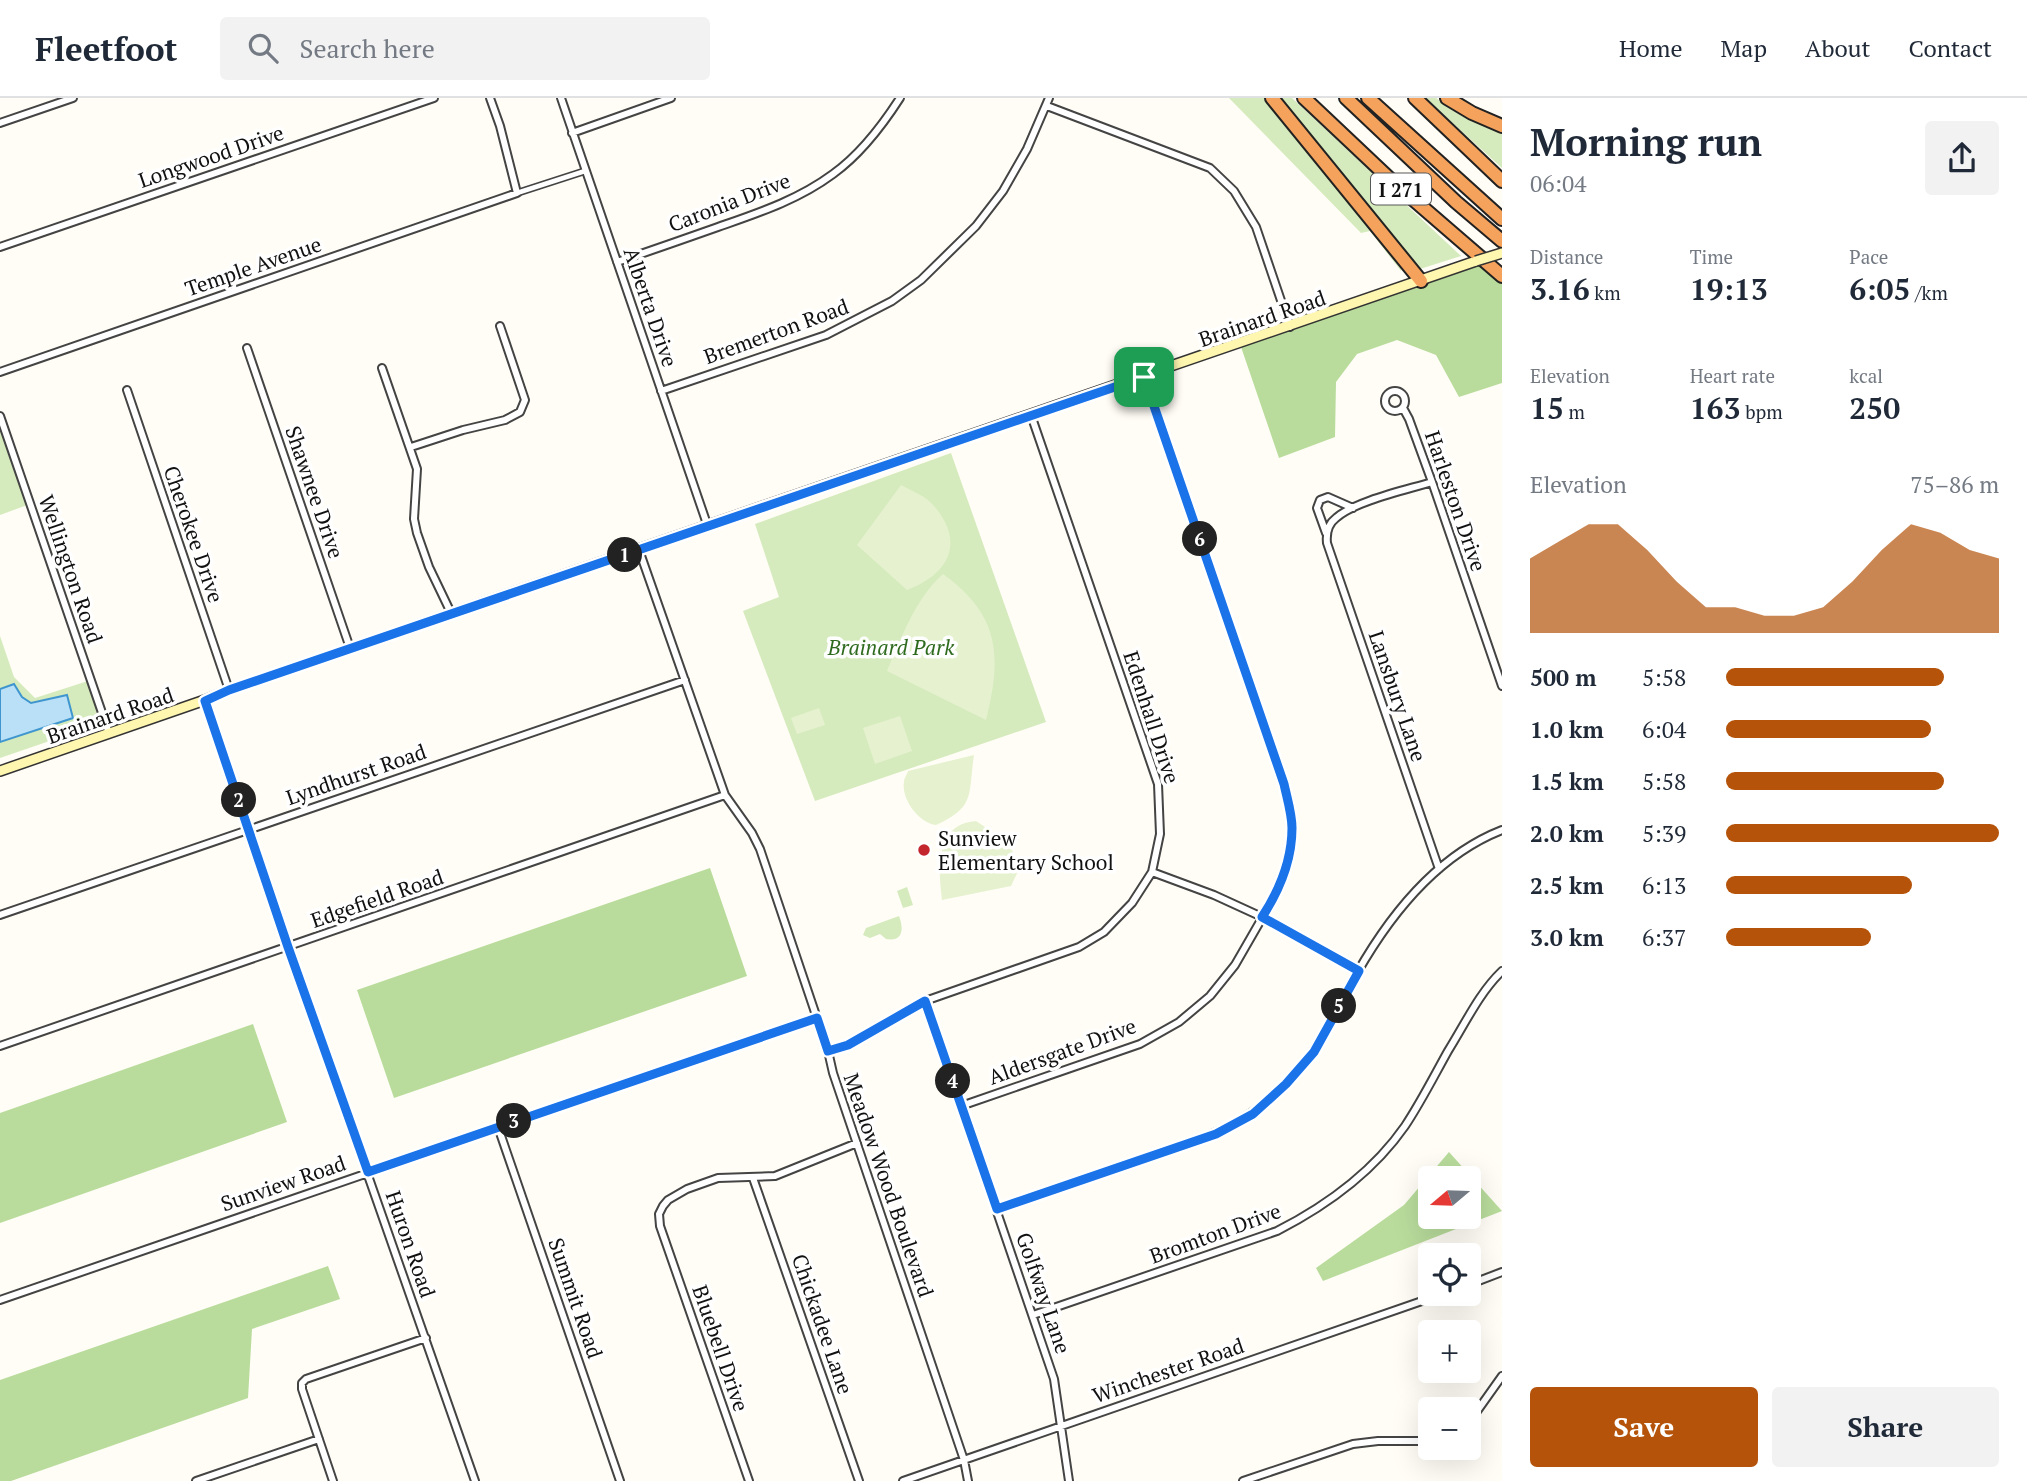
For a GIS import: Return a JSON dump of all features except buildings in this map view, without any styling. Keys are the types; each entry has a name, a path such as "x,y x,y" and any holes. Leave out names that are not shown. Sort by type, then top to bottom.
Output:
{"highway":[{"path":"1272,98 1421,281"},
{"name":"I 271","path":"1304,98 1392,181 1502,276"},
{"path":"1346,98 1456,202 1502,241"},
{"path":"1368,98 1502,219"},
{"path":"1415,98 1502,181"},
{"path":"1447,98 1502,126"}],"main road":[{"name":"Brainard Road","path":"0,771 350,648 1502,253"}],"street":[{"path":"0,123 73,98"},
{"name":"Longwood Drive","path":"0,247 434,98"},
{"path":"490,98 500,125 517,193 585,171"},
{"name":"Alberta Drive","path":"561,98 708,527"},
{"path":"572,133 671,98"},
{"name":"Caronia Drive","path":"617,262 780,205 809,190 835,173 859,152 900,98"},
{"name":"Bremerton Road","path":"661,391 826,335 892,301 921,280 976,226 1003,191 1027,149 1049,98"},
{"path":"1046,106 1210,168 1234,191 1256,227 1290,327"},
{"name":"Temple Avenue","path":"0,372 517,193"},
{"path":"411,447 505,420 520,412 525,400 500,326"},
{"name":"Shawnee Drive","path":"247,348 350,648"},
{"path":"382,368 411,447 416,469 414,519 417,533 429,567 452,615"},
{"name":"Aldersgate Drive","path":"961,1105 1140,1044 1179,1021 1210,996 1235,965 1277,892 1287,862 1292,828 1284,784 1144,377"},
{"name":"Cherokee Drive","path":"127,390 229,690"},
{"name":"Harleston Drive","path":"1403,408 1432,482 1502,686"},
{"name":"Edenhall Drive","path":"828,1051 848,1045 925,1001 1079,947 1104,932 1132,903 1152,872 1160,834 1158,784 1031,415"},
{"name":"Wellington Road","path":"0,416 109,733"},
{"path":"1326,523 1353,508 1432,482"},
{"name":"Lansbury Lane","path":"1353,508 1333,498 1324,497 1317,508 1326,523 1332,556 1439,869"},
{"name":"Meadow Wood Boulevard","path":"639,550 724,795 752,833 760,849 964,1460 968,1481"},
{"name":"Lyndhurst Road","path":"0,915 685,680"},
{"name":"Huron Road","path":"205,701 475,1481"},
{"name":"Edgefield Road","path":"0,1046 724,795"},
{"path":"997,1209 1216,1134 1253,1114 1286,1084 1314,1052 1359,971 1394,916 1439,869 1464,850 1502,830"},
{"path":"1152,872 1214,895 1262,917 1359,971"},
{"name":"Bromton Drive","path":"1033,1315 1277,1231 1302,1219 1348,1187 1374,1163 1404,1126 1482,995 1502,971"},
{"name":"Golfway Lane","path":"925,1001 1055,1379 1069,1481"},
{"name":"Sunview Road","path":"0,1300 817,1018"},
{"name":"Summit Road","path":"498,1127 621,1481"},
{"path":"753,1178 775,1176 857,1143"},
{"name":"Bluebell Drive","path":"749,1481 660,1226 659,1214 663,1206 677,1194 718,1178 753,1178"},
{"name":"Chickadee Lane","path":"753,1178 859,1481"},
{"path":"1481,1280 1502,1272"},
{"name":"Winchester Road","path":"903,1481 1418,1302"},
{"path":"333,1481 302,1383 306,1379 426,1338"},
{"path":"1481,1406 1502,1377"},
{"path":"196,1481 319,1439"},
{"path":"1243,1481 1353,1444 1418,1441"},
{"path":"1269,1472 1273,1481"}],"green space":[{"path":"1229,98 1265,98 1401,266 1401,271 1370,231 1361,233"},
{"path":"1277,98 1292,98 1461,256 1420,269"},
{"path":"1425,98 1436,98 1462,116 1502,133 1502,168"},
{"path":"1476,261 1502,276 1502,383 1459,397 1436,355 1397,340 1357,354 1336,382 1335,437 1279,458 1240,344"},
{"path":"5,429 30,504 0,515 0,430"},
{"name":"Brainard Park","path":"951,453 1046,722 815,801 743,611 779,597 755,524"},
{"path":"901,485 931,502 944,520 950,545 942,567 921,584 907,590 857,545"},
{"path":"943,574 976,605 992,638 994,676 986,720 887,671 917,607"},
{"path":"0,636 14,677 35,698 91,680 105,722 0,758 0,742 73,718 67,695 31,703 22,697 14,684 0,689"},
{"path":"819,708 825,725 797,734 791,718"},
{"path":"900,716 912,751 875,764 863,728"},
{"path":"974,755 970,790 964,805 958,812 936,825 923,820 912,809 905,796 904,781 908,771"},
{"path":"976,821 1008,842 1020,867 1011,886 942,900 940,862 946,839 953,830 963,824"},
{"path":"710,868 747,976 394,1098 357,990"},
{"path":"907,887 913,905 903,908 897,891"},
{"path":"899,916 902,930 896,939 886,939 880,934 870,938 863,935 866,928"},
{"path":"253,1024 287,1122 0,1223 0,1113"},
{"path":"1449,1152 1462,1166 1437,1166"},
{"path":"1481,1188 1502,1211 1481,1219"},
{"path":"1418,1189 1418,1229 1456,1229 1323,1281 1316,1268 1404,1205"},
{"path":"328,1266 340,1299 252,1329 248,1398 11,1481 0,1481 0,1380"}],"water":[{"path":"14,684 22,697 31,703 67,695 73,718 0,742 0,689"}],"place":[{"name":"Sunview Elementary School","path":"924,850"}],"route":[{"path":"1144,377 1284,784 1292,828 1287,862 1277,892 1262,917 1359,971 1314,1052 1286,1084 1253,1114 1216,1134 997,1209 925,1001 848,1045 828,1051 817,1018 368,1172 205,701 350,648 1144,377"}]}
